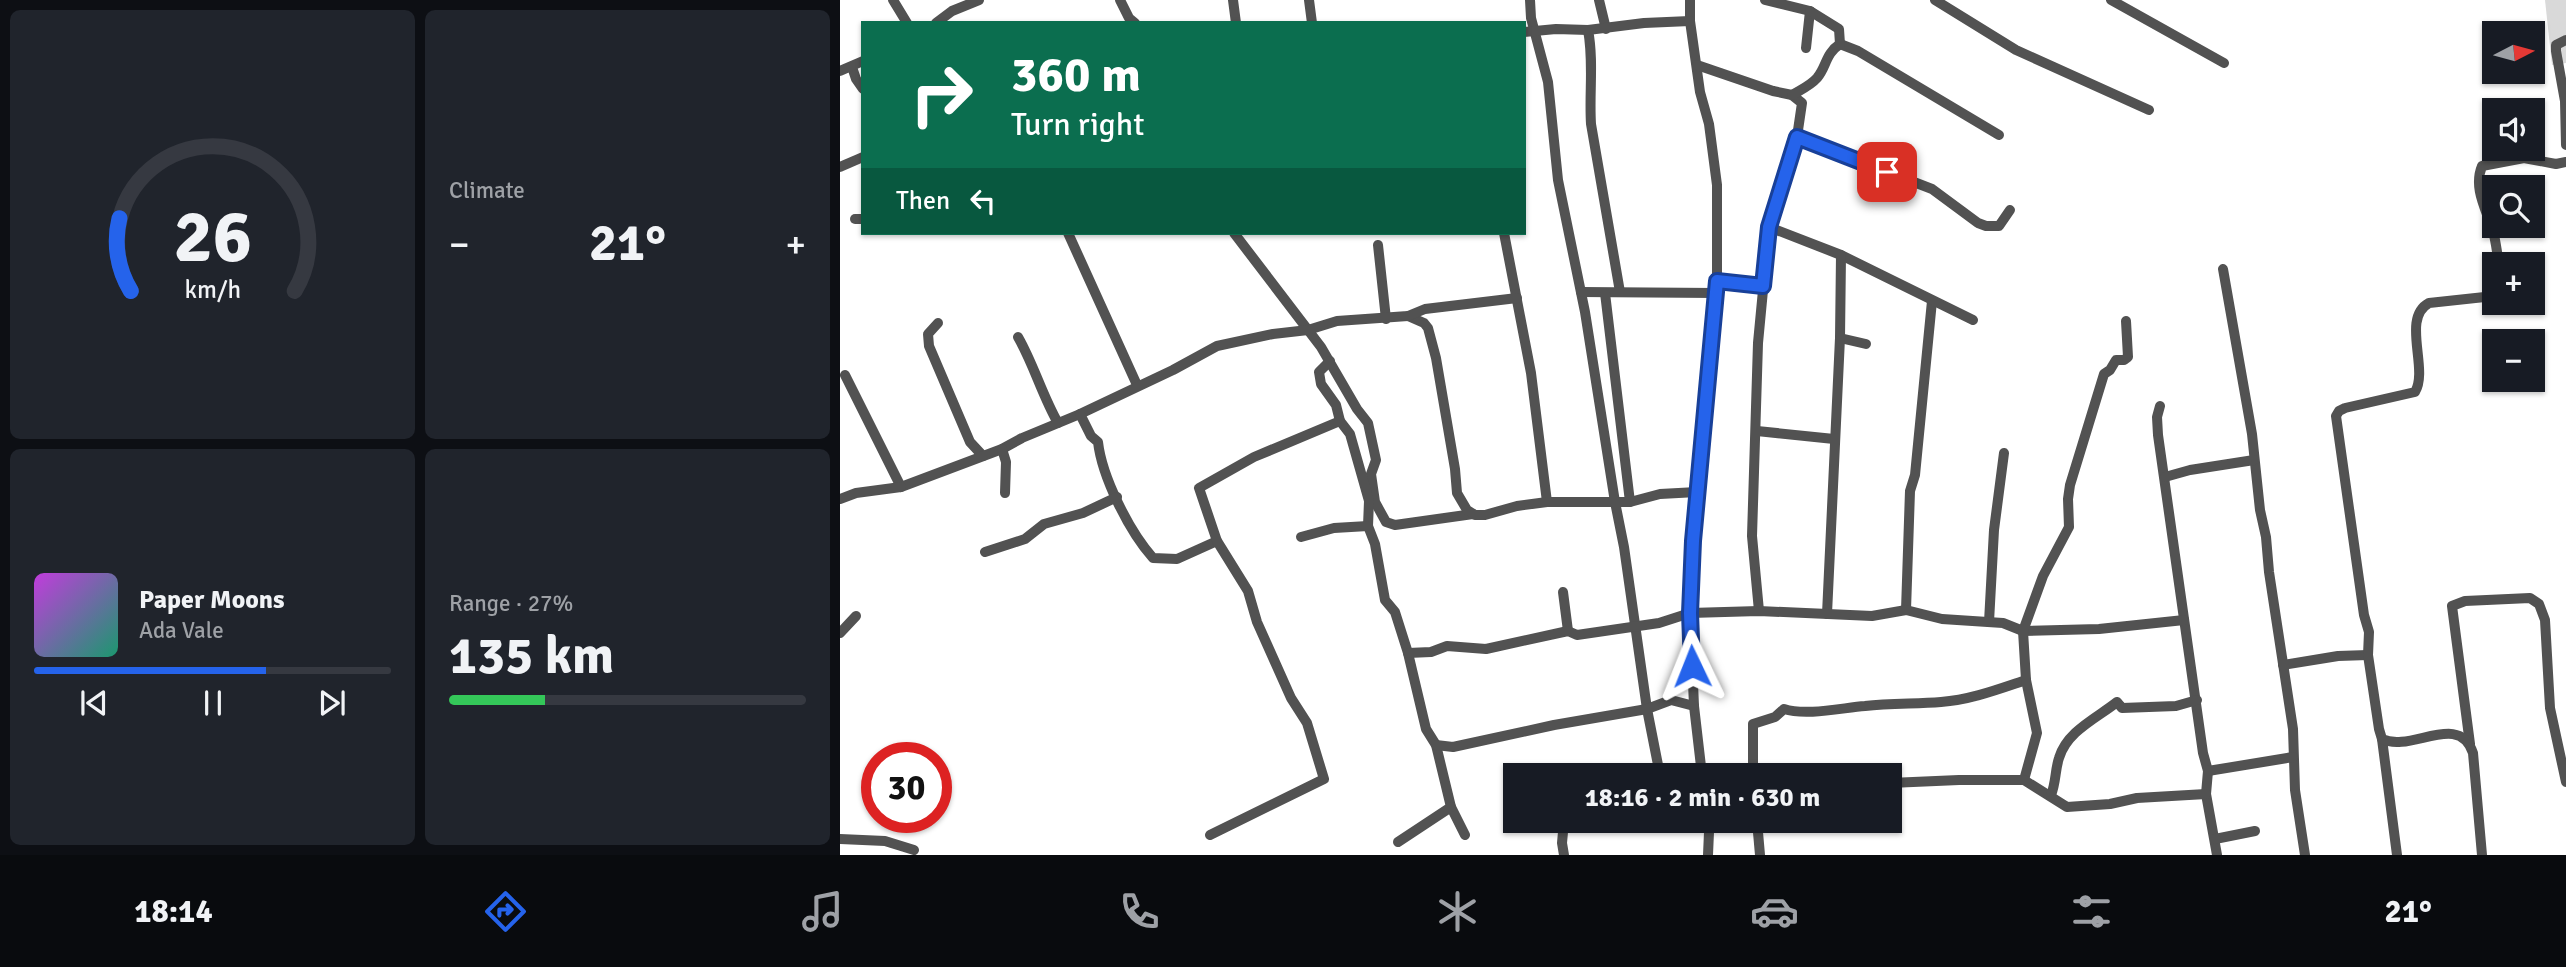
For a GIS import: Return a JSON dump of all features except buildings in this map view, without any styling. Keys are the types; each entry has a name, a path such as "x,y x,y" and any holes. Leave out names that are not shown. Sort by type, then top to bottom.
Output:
{"street":[{"path":"893,0 906,21"},
{"path":"939,21 952,11 979,0"},
{"path":"1119,0 1130,21"},
{"path":"1233,0 1236,21"},
{"path":"1309,0 1312,21"},
{"path":"1530,0 1529,32 1548,82 1558,180 1581,292 1658,763"},
{"path":"1599,0 1606,29"},
{"path":"1690,0 1690,21 1700,92 1709,124 1717,185 1717,281 1697,492 1690,613 1694,706 1701,763"},
{"path":"1765,0 1810,11 1839,29 1840,44"},
{"path":"1935,0 2016,50 2149,110"},
{"path":"2111,0 2224,63"},
{"path":"1806,48 1810,11"},
{"path":"1529,32 1606,29 1644,23 1690,21"},
{"path":"1588,30 1592,51 1591,124 1620,292"},
{"path":"2566,40 2556,46 2556,51 2565,101 2566,145"},
{"path":"1792,95 1815,80 1823,69 1827,56 1840,44"},
{"path":"1840,44 1858,51 1999,135"},
{"path":"840,71 861,62"},
{"path":"1697,65 1792,95 1802,103 1797,137 1769,227 1758,343 1752,536 1759,611"},
{"path":"852,67 861,86"},
{"path":"1797,137 1933,189 1959,211 1986,226 1999,226 2010,210"},
{"path":"840,167 861,158"},
{"path":"2497,252 2477,178 2482,166 2524,158 2556,164 2566,162"},
{"path":"1769,227 1841,256 1973,320"},
{"path":"1069,235 1137,386"},
{"path":"1236,235 1330,361 1367,423 1376,460 1371,474 1375,502 1386,522 1395,525"},
{"path":"1504,235 1538,416 1547,502"},
{"path":"1378,244 1386,318"},
{"path":"1827,614 1840,338 1841,256"},
{"path":"2223,269 2238,367 2252,434 2292,729 2295,790 2305,855"},
{"path":"1717,281 1763,286"},
{"path":"1581,292 1716,293"},
{"path":"1605,293 1630,502"},
{"path":"2397,855 2368,655 2370,632 2364,615 2336,416 2345,408 2415,392 2420,382 2416,320 2423,306 2482,297"},
{"path":"840,499 856,493 901,487 1002,449 1080,414 1217,346 1273,334 1308,330 1337,321 1408,316 1425,309 1517,298"},
{"path":"1906,611 1910,491 1915,475 1932,301"},
{"path":"1408,316 1424,323 1428,328 1436,358 1457,493 1467,510 1474,514"},
{"path":"2024,780 2037,733 2026,680 2023,631 2043,576 2070,527 2070,485 2104,374 2116,360 2128,357 2126,321"},
{"path":"938,323 928,334 929,346 970,442 983,456"},
{"path":"1018,337 1034,364 1044,398 1058,423"},
{"path":"1840,338 1866,344"},
{"path":"1330,361 1319,372 1321,384 1336,405 1369,501 1369,528 1385,600 1395,612 1426,729 1436,745 1451,807 1465,835"},
{"path":"845,375 901,487"},
{"path":"2161,406 2157,417 2158,435 2203,752 2208,771 2206,793 2217,855"},
{"path":"1210,835 1324,779 1307,723 1291,698 1256,622 1248,591 1217,541 1199,488 1254,457 1343,424 1357,409"},
{"path":"1080,414 1091,436 1098,442 1100,456 1139,543 1153,558 1177,559 1217,541"},
{"path":"1757,431 1834,439"},
{"path":"1002,449 1006,462 1005,493"},
{"path":"1989,622 1994,530 2004,453"},
{"path":"2165,477 2190,470 2254,460"},
{"path":"1301,537 1335,528 1369,528 1474,514 1485,515 1517,506 1547,502 1630,502 1660,494 1697,492"},
{"path":"985,552 1025,539 1044,524 1083,513 1117,497"},
{"path":"1563,592 1568,631"},
{"path":"2482,855 2452,606 2465,601 2529,598 2539,604 2545,620 2550,708 2566,782"},
{"path":"1408,653 1431,652 1447,646 1486,649 1568,631 1577,635 1659,623 1690,613 1759,611 1872,615 1906,611 1942,619 2003,623 2023,631 2099,629 2184,620"},
{"path":"840,633 856,616"},
{"path":"2283,664 2338,656 2368,655"},
{"path":"1753,763 1753,724 1775,717 1784,709 1794,712 1827,711 1884,704 1968,703 2026,680"},
{"path":"2051,795 2056,782 2058,759 2063,749 2082,726 2117,702 2122,708 2176,706 2197,699"},
{"path":"1436,745 1453,747 1647,709 1671,700 1694,706"},
{"path":"2382,739 2401,743 2455,733 2471,747"},
{"path":"2208,771 2293,757"},
{"path":"1902,782 2024,780 2067,807 2206,793"},
{"path":"1398,842 1451,807"},
{"path":"2216,839 2255,831"},
{"path":"1563,833 1564,855"},
{"path":"1708,855 1709,833"},
{"path":"1758,833 1760,855"},
{"path":"840,839 885,841 914,850"}],"shaded area":[{"path":"2545,0 2566,0 2566,63 2552,65"}],"route":[{"path":"1692,666 1690,613 1693,541 1717,281 1763,286 1769,227 1797,137 1887,172"}]}
